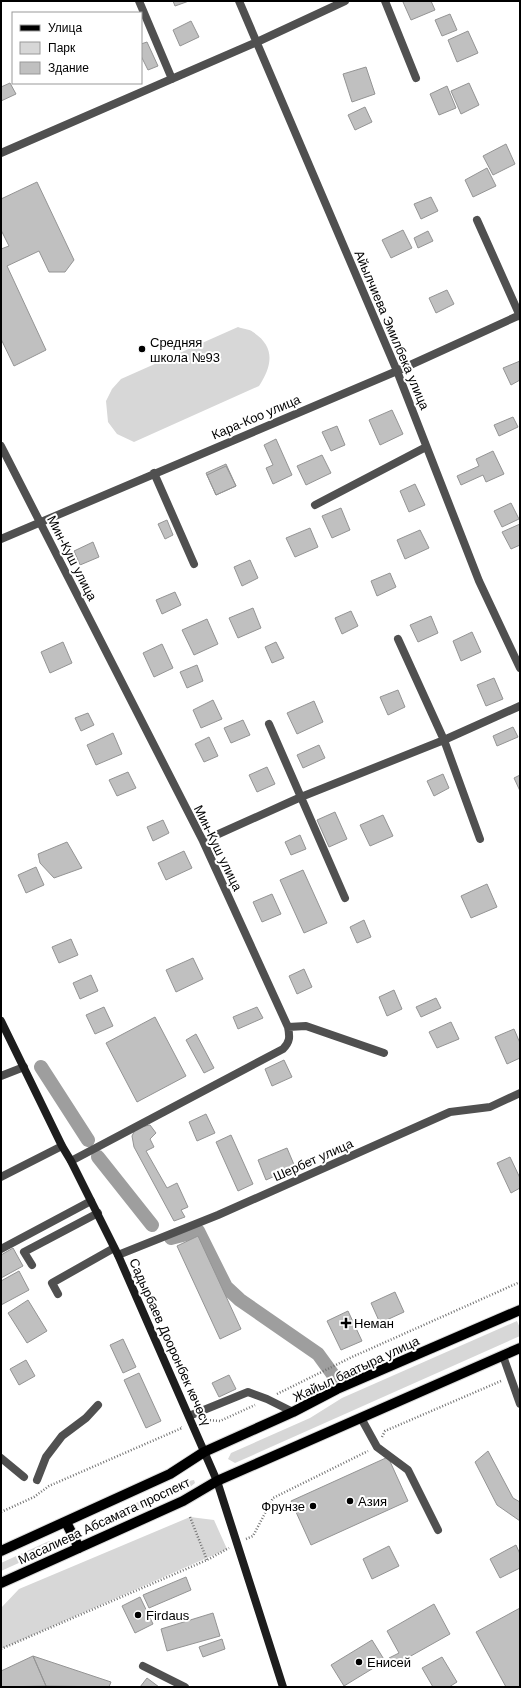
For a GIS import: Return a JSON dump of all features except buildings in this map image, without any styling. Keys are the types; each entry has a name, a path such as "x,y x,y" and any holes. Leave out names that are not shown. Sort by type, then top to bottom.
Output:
{"main road":[{"name":"Садырбаев Дооронбек көчөсү","path":"1,1021 62,1146 98,1213 217,1481 283,1687"},
{"name":"Жайыл баатыра улица","path":"204,1452 293,1412 337,1389 520,1310"},
{"path":"217,1481 520,1348"},
{"name":"Масалиева Абсамата проспект","path":"1,1551 170,1474 204,1452"},
{"name":"Масалиева Абсамата проспект","path":"1,1583 183,1502 217,1481"},
{"path":"66,1522 79,1548"}],"street":[{"path":"139,1 172,79"},
{"name":"Айылчиева Эмилбека улица","path":"240,1 397,371 479,581 520,668"},
{"path":"1,153 257,42 345,1"},
{"path":"385,1 416,78"},
{"path":"477,220 520,315"},
{"name":"Кара-Коо улица","path":"1,539 397,371 520,315"},
{"name":"Мин-Куш улица","path":"1,446 203,841 288,1027"},
{"path":"314,505 426,447"},
{"path":"154,473 194,564"},
{"path":"398,639 444,740 480,839"},
{"path":"203,841 300,798 444,740 520,706"},
{"path":"269,724 300,798 345,898"},
{"path":"71,1161 283,1049 288,1044 290,1036 288,1027 306,1026 384,1053"},
{"path":"1,1076 24,1067"},
{"name":"Шербет улица","path":"58,1294 52,1283 116,1252 218,1215 450,1112 490,1107 520,1093"},
{"path":"1,1178 62,1146"},
{"path":"1,1249 91,1201"},
{"path":"32,1265 24,1252 98,1213"},
{"path":"502,1356 520,1404"},
{"path":"189,1416 248,1392 267,1399 293,1412"},
{"path":"37,1480 46,1457 62,1436 86,1418 98,1405"},
{"path":"361,1418 377,1447 408,1470 438,1530"},
{"path":"1,1458 24,1477"},
{"path":"143,1666 185,1687"}],"path":[{"path":"202,1420 220,1421 352,1357 520,1282"},
{"path":"1,1512 34,1498 49,1486 182,1428"},
{"path":"190,1517 207,1560"},
{"path":"1,1649 207,1560 238,1543"}],"green space":[{"path":"238,327 253,332 265,344 268,350 270,357 269,364 259,386 134,442 117,434 108,422 106,401 112,389 121,379"},
{"path":"517,1321 520,1328 520,1336 235,1463 228,1459 231,1453 310,1418 342,1398"},
{"path":"194,1480 195,1483 190,1487 88,1532 84,1530 84,1526 183,1482"},
{"path":"190,1517 214,1520 227,1549 1,1649 1,1608 19,1589"},
{"path":"49,1541 53,1542 54,1545 52,1548 1,1571 1,1563"}],"waterway":[{"path":"41,1067 88,1140"},
{"path":"98,1157 152,1225"},
{"path":"171,1238 198,1231 226,1287 240,1300 318,1354 334,1376"}],"place":[{"name":"Средняя школа №93","path":"142,349"},
{"name":"Неман","path":"346,1323"},
{"name":"Азия","path":"350,1501"},
{"name":"Фрунзе","path":"313,1506"},
{"name":"Firdaus","path":"138,1615"},
{"name":"Енисей","path":"359,1662"}]}
